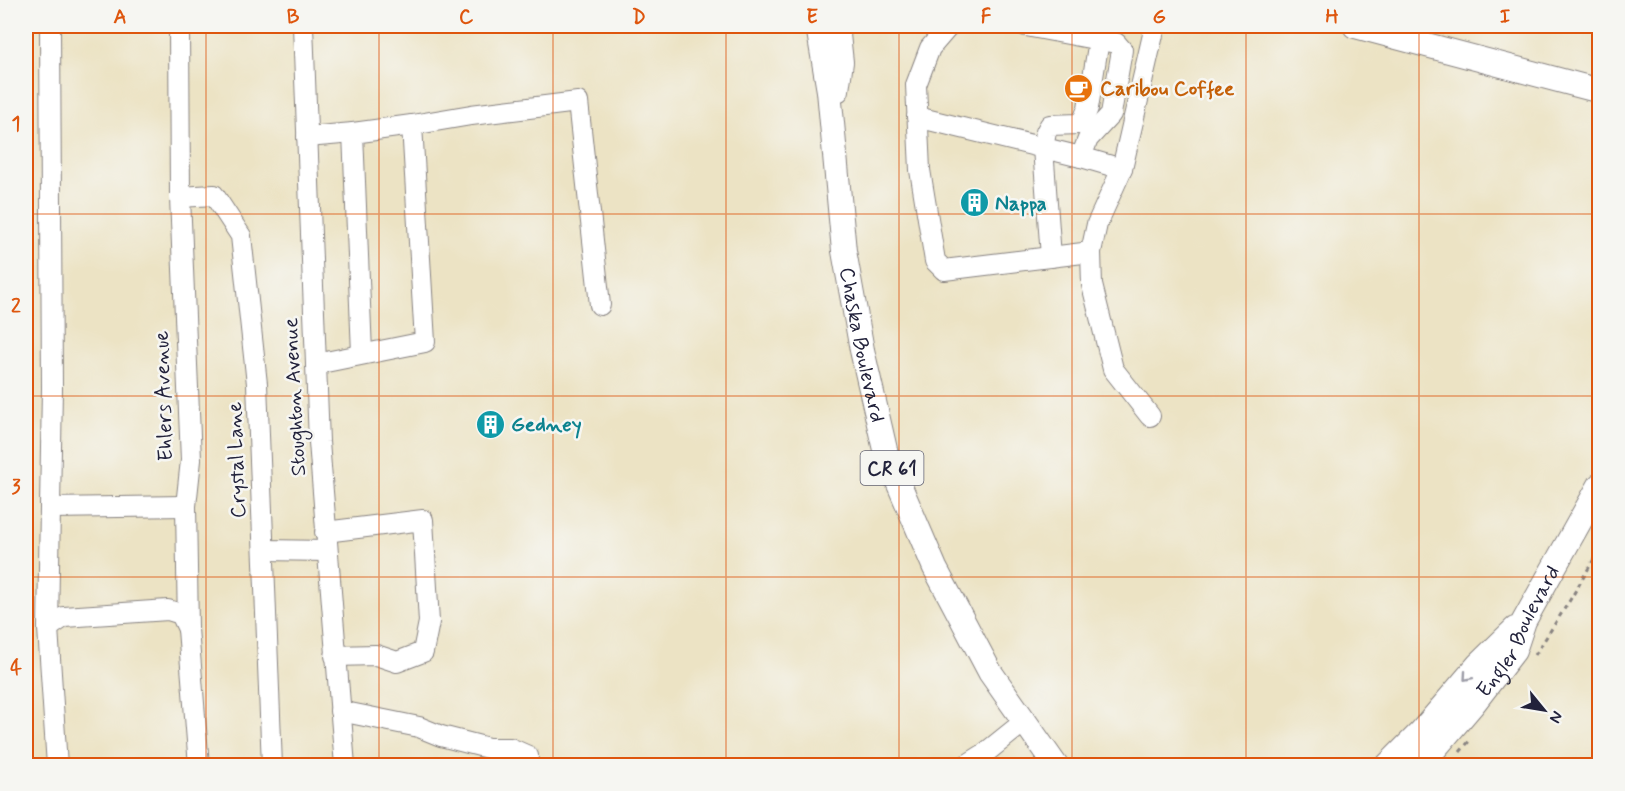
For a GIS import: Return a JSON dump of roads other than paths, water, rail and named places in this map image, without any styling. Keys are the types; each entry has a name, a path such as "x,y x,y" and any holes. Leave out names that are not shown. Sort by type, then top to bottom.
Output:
{"main road":[{"name":"Chaska Boulevard","path":"818,26 833,134 844,251 862,350 886,454 934,568 990,672 1056,765"},
{"path":"833,134 841,62 837,26"},
{"path":"1355,26 1599,91"},
{"name":"Engler Boulevard","path":"1420,765 1473,704 1514,651 1524,621 1599,485"},
{"path":"1387,765 1421,732 1479,664 1524,621"}],"street":[{"path":"50,26 52,376 48,628 57,765"},
{"name":"Ehlers Avenue","path":"179,26 180,196 191,460 186,506 188,629 199,765"},
{"name":"Stoughton Avenue","path":"303,26 316,364 326,541 345,765"},
{"path":"949,26 930,48 916,85 920,170 935,261 944,270 1091,252"},
{"path":"1026,26 1116,43 1122,50 1110,114 1088,139 1081,157"},
{"path":"1150,416 1113,369 1092,285 1091,252 1097,224 1122,170 1155,26"},
{"path":"1051,257 1042,148 1050,125 1079,124 1084,118 1088,108 1099,40"},
{"path":"307,136 353,133 578,102 600,305"},
{"path":"917,117 1081,157 1122,170"},
{"path":"316,364 424,342 412,125"},
{"path":"353,133 362,353"},
{"name":"Crystal Lane","path":"180,196 214,195 241,236 257,384 272,765"},
{"path":"50,508 186,506"},
{"path":"264,550 326,541 423,520 429,622 423,652 397,662 376,655 335,656"},
{"path":"48,628 64,617 168,610 181,614 188,629"},
{"path":"340,711 419,727 441,736 488,748 510,748 528,756"},
{"path":"965,765 984,754 1025,721"}],"place":[{"name":"Caribou Coffee","path":"1079,88"},
{"name":"Nappa","path":"974,203"},
{"name":"Gedney","path":"490,424"}]}
